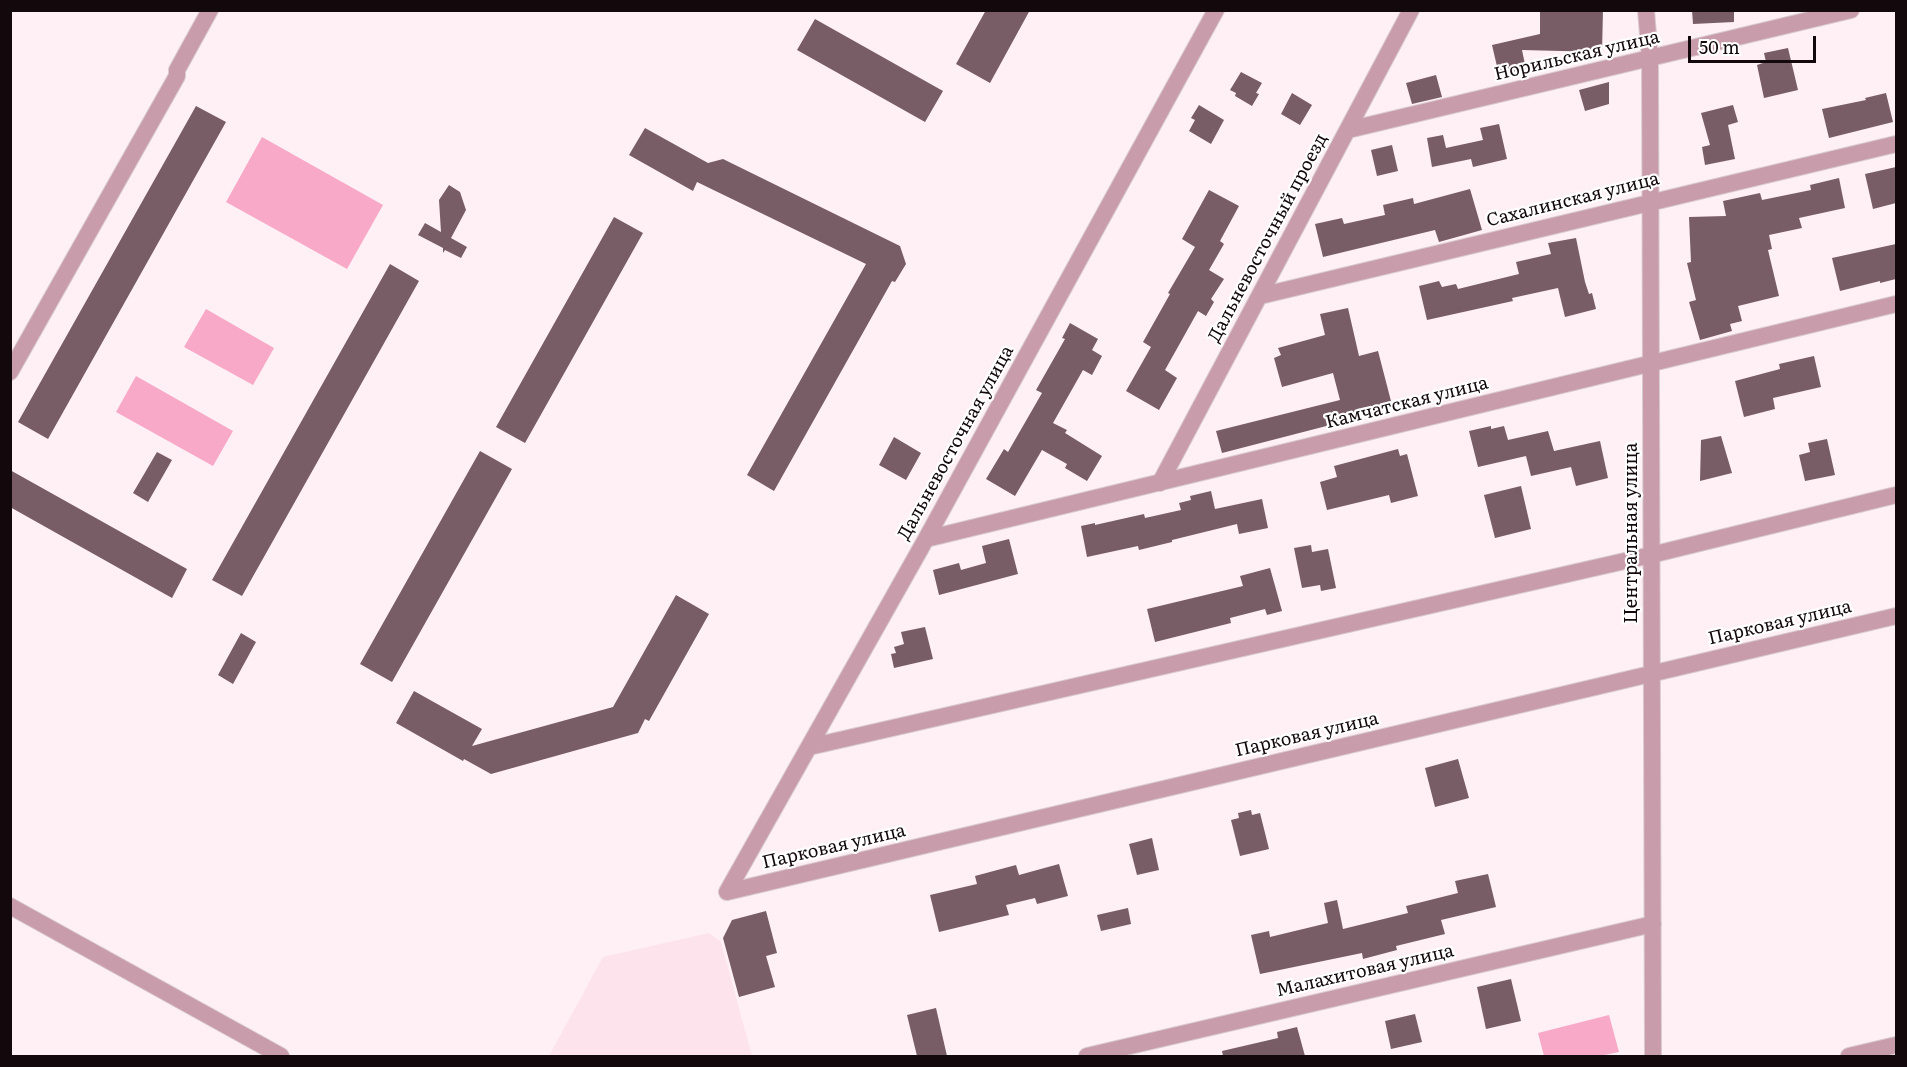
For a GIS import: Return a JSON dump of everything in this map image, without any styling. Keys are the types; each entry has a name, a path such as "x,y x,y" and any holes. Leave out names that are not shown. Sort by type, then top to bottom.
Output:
{"street":[{"path":"10,372 177,76 177,70 210,10"},
{"name":"Дальневосточная улица","path":"727,892 926,539 1216,10"},
{"name":"Дальневосточный проезд","path":"1160,483 1411,10"},
{"name":"Центральная улица","path":"1646,10 1650,59 1653,1056"},
{"name":"Норильская улица","path":"1348,130 1851,10"},
{"name":"Сахалинская улица","path":"1260,296 1896,144"},
{"name":"Камчатская улица","path":"926,539 1896,304"},
{"path":"809,747 1652,555 1896,495"},
{"name":"Парковая улица","path":"727,892 1896,616"},
{"path":"10,906 281,1056"},
{"name":"Малахитовая улица","path":"1087,1056 1653,924"},
{"path":"1849,1056 1896,1045"}],"shaded area":[{"path":"262,137 383,205 347,269 226,202"},
{"path":"206,309 274,348 253,385 184,347"},
{"path":"136,376 233,431 213,466 116,412"},
{"path":"709,933 721,942 752,1056 549,1056 603,957"},
{"path":"1609,1015 1619,1052 1600,1056 1544,1056 1538,1033"}],"building":[{"path":"986,10 1030,10 990,83 956,64"},
{"path":"1540,10 1603,10 1602,52 1522,50 1526,69 1499,75 1492,45 1540,34"},
{"path":"1692,10 1734,10 1734,22 1693,24"},
{"path":"815,19 943,91 925,122 797,50"},
{"path":"1788,48 1798,90 1764,98 1757,65 1766,62 1764,53"},
{"path":"1241,72 1262,83 1252,106 1235,96 1236,93 1230,90"},
{"path":"1436,75 1442,97 1412,104 1406,83"},
{"path":"1609,82 1609,104 1585,111 1579,90"},
{"path":"1292,93 1312,105 1300,125 1281,114"},
{"path":"1886,93 1893,122 1829,138 1822,109 1866,100 1865,98"},
{"path":"1199,105 1224,120 1211,144 1189,131 1195,120 1191,118"},
{"path":"1733,105 1738,122 1728,125 1735,159 1705,165 1702,147 1710,145 1701,113"},
{"path":"196,106 226,122 48,439 18,422"},
{"path":"1499,124 1507,159 1473,167 1471,159 1432,167 1427,138 1443,135 1446,148 1483,140 1480,128"},
{"path":"645,128 708,163 723,159 900,246 906,264 895,282 892,281 774,491 747,475 866,264 697,182 693,191 629,155"},
{"path":"1392,145 1398,171 1377,176 1371,150"},
{"path":"1896,167 1896,203 1873,209 1865,174"},
{"path":"1839,178 1845,208 1799,218 1802,228 1769,235 1772,249 1768,250 1779,296 1738,306 1742,321 1730,324 1732,331 1700,340 1689,302 1696,300 1687,263 1691,262 1689,217 1726,216 1723,201 1760,193 1762,200 1811,190 1810,185"},
{"path":"449,185 460,192 466,210 451,238 467,247 461,258 445,250 443,253 443,248 418,235 425,223 441,232 439,200"},
{"path":"1470,189 1482,230 1439,242 1435,230 1323,257 1315,224 1342,218 1344,224 1385,215 1383,205 1413,198 1414,204"},
{"path":"1209,190 1239,206 1220,241 1224,244 1209,270 1224,279 1211,299 1214,302 1206,316 1198,311 1165,370 1177,378 1159,410 1126,391 1151,347 1143,342 1195,247 1182,239"},
{"path":"614,217 643,233 525,443 496,427"},
{"path":"1576,238 1585,282 1589,294 1592,293 1596,309 1565,317 1558,288 1512,298 1513,301 1427,320 1419,286 1439,281 1442,287 1456,284 1458,289 1519,274 1516,262 1551,254 1548,243"},
{"path":"1896,244 1896,279 1840,291 1832,258"},
{"path":"390,264 419,281 242,596 212,580"},
{"path":"1348,308 1359,356 1378,351 1392,405 1337,420 1338,423 1222,453 1216,431 1340,400 1333,373 1282,387 1274,358 1281,355 1278,348 1325,335 1320,314"},
{"path":"1070,323 1098,339 1092,350 1102,356 1092,375 1083,370 1053,423 1067,430 1065,433 1102,456 1087,481 1065,468 1067,464 1042,450 1015,496 986,479 1004,449 1008,452 1042,393 1036,390 1065,339 1062,338"},
{"path":"1814,356 1821,387 1773,398 1775,409 1744,417 1735,381 1780,369 1779,364"},
{"path":"1491,426 1491,429 1504,426 1508,440 1548,431 1554,451 1600,441 1608,478 1576,486 1571,467 1531,476 1526,456 1478,467 1469,431"},
{"path":"1721,436 1732,473 1700,481 1701,440"},
{"path":"894,437 921,453 906,480 879,465"},
{"path":"1827,439 1835,475 1805,481 1799,455 1810,452 1808,443"},
{"path":"1398,449 1400,456 1407,454 1418,496 1391,503 1389,495 1327,510 1320,482 1337,477 1334,466"},
{"path":"480,451 512,469 392,682 360,664"},
{"path":"157,452 172,460 148,502 133,493"},
{"path":"10,470 187,569 172,598 10,507"},
{"path":"1521,486 1531,529 1495,538 1484,495"},
{"path":"1211,491 1215,509 1262,499 1268,528 1239,534 1237,524 1139,550 1138,546 1087,557 1081,526 1144,514 1145,518 1181,510 1179,503 1191,500 1190,496"},
{"path":"1009,539 1018,574 939,595 933,570 959,563 961,570 986,563 982,546"},
{"path":"1311,545 1312,552 1328,549 1336,588 1321,591 1320,585 1302,588 1294,548"},
{"path":"1270,568 1282,611 1267,615 1265,609 1230,618 1231,623 1155,642 1147,609 1243,586 1240,576"},
{"path":"676,595 709,614 649,721 645,719 638,733 491,774 396,723 414,691 482,729 472,746 613,707"},
{"path":"925,627 933,659 894,668 891,654 896,653 894,647 904,644 901,632"},
{"path":"241,633 256,642 233,684 218,675"},
{"path":"1458,759 1469,798 1435,807 1425,768"},
{"path":"1251,810 1252,815 1260,813 1269,849 1240,856 1231,820 1239,818 1238,813"},
{"path":"1152,838 1159,870 1137,875 1129,844"},
{"path":"1059,864 1068,896 1037,904 1035,898 1006,905 1009,915 939,932 930,895 977,884 975,876 1016,865 1019,875"},
{"path":"1488,874 1496,907 1441,920 1445,934 1396,946 1397,950 1363,959 1362,953 1260,974 1251,935 1269,931 1270,937 1328,923 1324,903 1337,900 1343,929 1408,913 1406,906 1458,893 1455,881"},
{"path":"1128,908 1131,924 1101,931 1097,915"},
{"path":"766,911 777,953 766,956 775,987 739,997 723,938 732,920"},
{"path":"1511,979 1521,1021 1486,1029 1477,987"},
{"path":"936,1008 947,1056 917,1056 907,1015"},
{"path":"1415,1014 1422,1042 1391,1049 1385,1021"},
{"path":"1297,1027 1305,1056 1223,1056 1222,1051 1278,1038 1277,1032"}]}
